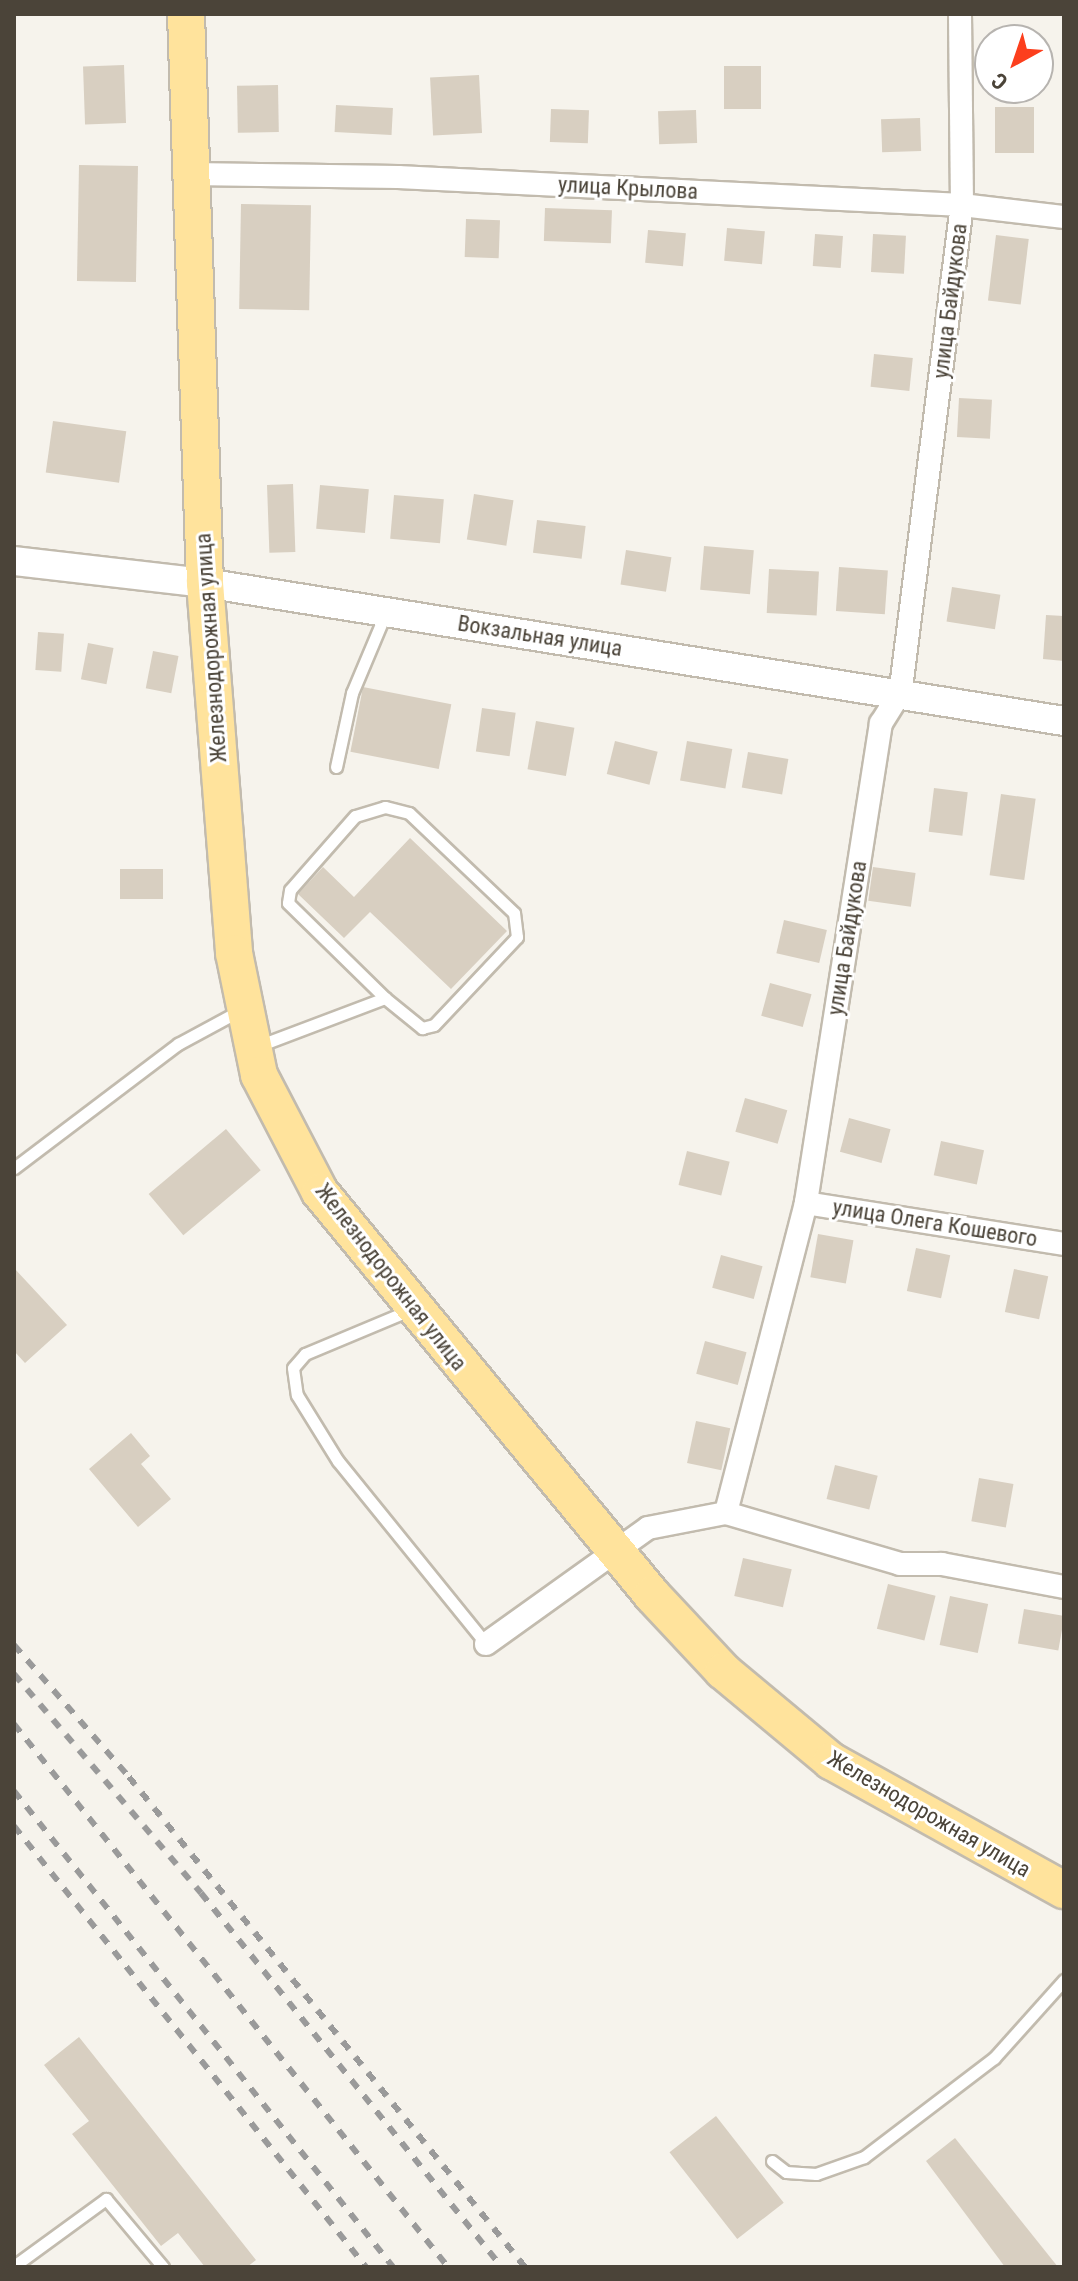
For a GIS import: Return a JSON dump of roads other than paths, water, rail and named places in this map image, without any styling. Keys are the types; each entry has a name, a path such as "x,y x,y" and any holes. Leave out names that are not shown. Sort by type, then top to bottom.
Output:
{"main road":[{"name":"Железнодорожная улица","path":"186,14 205,583 234,953 259,1075 320,1192 613,1548 723,1671 831,1761 1064,1890"}],"street":[{"name":"улица Байдукова","path":"726,1513 806,1203 881,723 900,693 962,205 960,14"},
{"name":"улица Крылова","path":"191,174 398,177 962,205 1064,217"},
{"name":"Вокзальная улица","path":"14,561 205,583 1064,721"},
{"name":"улица Олега Кошевого","path":"806,1203 1064,1244"},
{"path":"486,1644 613,1548 648,1528 726,1513 900,1564 942,1564 1064,1587"}],"lane":[{"path":"336,767 352,693 386,611"},
{"path":"385,807 409,813 514,913 520,929 434,1025 422,1028 385,998 288,903 290,890 355,816 385,807"},
{"path":"253,1048 385,998"},
{"path":"14,1168 178,1044 245,1008"},
{"path":"414,1308 305,1354 293,1368 297,1395 338,1461 486,1644"},
{"path":"772,2161 786,2172 816,2174 864,2157 994,2058 1064,1980"},
{"path":"14,2266 106,2199 163,2267"}],"railway":[{"path":"14,1645 129,1777 525,2267"},
{"path":"14,1674 201,1893 502,2267"},
{"path":"14,1724 448,2267"},
{"path":"14,1791 393,2267"},
{"path":"14,1826 366,2267"}]}
